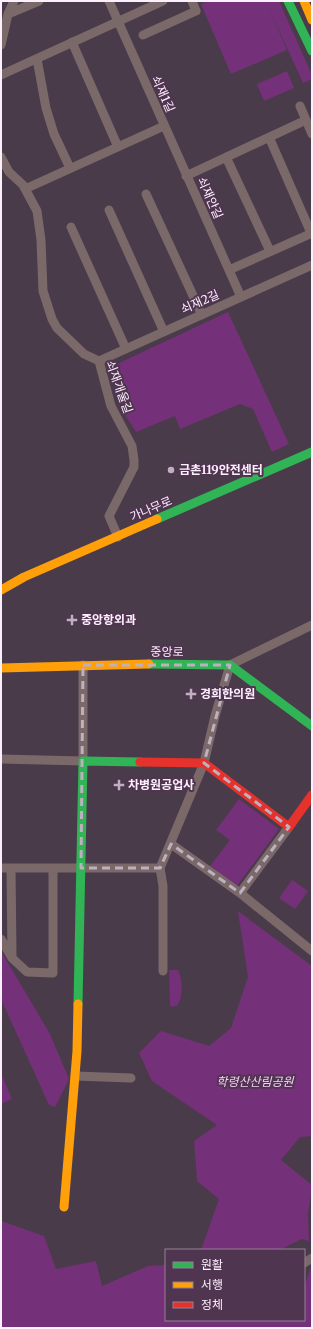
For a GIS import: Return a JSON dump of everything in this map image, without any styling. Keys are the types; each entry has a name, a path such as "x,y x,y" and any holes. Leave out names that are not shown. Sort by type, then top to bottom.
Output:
{"street":[{"path":"1,45 8,14 14,1"},
{"path":"8,14 39,1"},
{"name":"쇠재1길","path":"109,1 186,176"},
{"path":"1,75 163,1"},
{"path":"143,35 196,11 192,1"},
{"path":"288,1 312,51"},
{"path":"304,1 312,20"},
{"path":"72,42 118,147"},
{"path":"37,58 46,108 54,134 70,168"},
{"path":"300,106 312,134"},
{"name":"쇠재안길","path":"241,297 186,176 306,120"},
{"path":"25,189 164,126"},
{"path":"229,270 312,233 269,137"},
{"name":"쇠재개울길","path":"1,157 9,172 25,189 37,211 41,240 43,291 52,319 57,328 84,354 99,361 111,406 132,446 134,467 109,516 118,537"},
{"path":"226,157 270,252"},
{"path":"146,194 202,315"},
{"path":"109,210 164,332"},
{"path":"70,227 126,349"},
{"name":"쇠재2길","path":"99,361 312,265"},
{"name":"가나무로","path":"1,590 24,577 312,452"},
{"path":"1,585 24,577"},
{"path":"163,971 163,886 160,868 204,763 215,716 230,665 312,625"},
{"name":"중앙로","path":"1,668 131,664 230,665"},
{"path":"230,665 312,726"},
{"path":"64,1207 75,1076 81,868 83,666"},
{"path":"1,760 204,763 289,827"},
{"path":"240,894 312,795"},
{"path":"171,844 240,894 312,950"},
{"path":"1,868 160,868"},
{"path":"11,868 12,958"},
{"path":"1,940 12,958 27,972 52,973 53,868"},
{"path":"75,1076 131,1078"}],"highlighted area":[{"path":"83,665 230,665 204,763 289,827 240,893 171,844 160,868 81,868"}],"green space":[{"path":"207,1 279,1 312,75 312,79 303,83 268,6 287,50 231,74 201,4"},
{"path":"287,71 294,88 264,101 257,84"},
{"path":"228,312 289,444 272,452 253,409 240,404 180,429 175,416 136,432 120,407 112,370 121,362"},
{"path":"239,799 279,829 237,886 210,866 230,840 216,830"},
{"path":"292,880 308,891 295,909 279,898"},
{"name":"학령산산림공원","path":"238,911 312,966 312,1136 300,1137 281,1160 312,1185 308,1214 309,1241 302,1239 281,1249 201,1249 219,1199 197,1181 194,1141 217,1125 152,1081 139,1053 161,1031 209,1046 231,1028 248,977"},
{"path":"1,951 50,1034 69,1079 55,1107 49,1105 1,999"},
{"path":"169,970 178,970 182,983 182,992 178,1005 172,1007 170,1005"},
{"path":"1,1074 12,1099 1,1104"},
{"path":"1,1221 44,1236 56,1269 96,1261 102,1286 148,1266 165,1265 165,1321 305,1321 305,1285 310,1269 312,1268 312,1328 1,1328"}],"traffic: fast":[{"path":"288,1 312,51"},
{"path":"157,519 312,452"},
{"path":"149,664 230,665 312,726"},
{"path":"78,1004 83,761 140,762"}],"traffic: slow":[{"path":"304,1 312,20"},
{"path":"1,590 24,577 157,519"},
{"path":"1,668 149,664"},
{"path":"64,1207 77,1051 78,1004"}],"traffic: jam":[{"path":"140,762 204,763 289,827 312,795"}],"place":[{"name":"금촌119안전센터","path":"171,470"},
{"name":"중앙항외과","path":"72,620"},
{"name":"경희한의원","path":"191,694"},
{"name":"차병원공업사","path":"119,785"}]}
